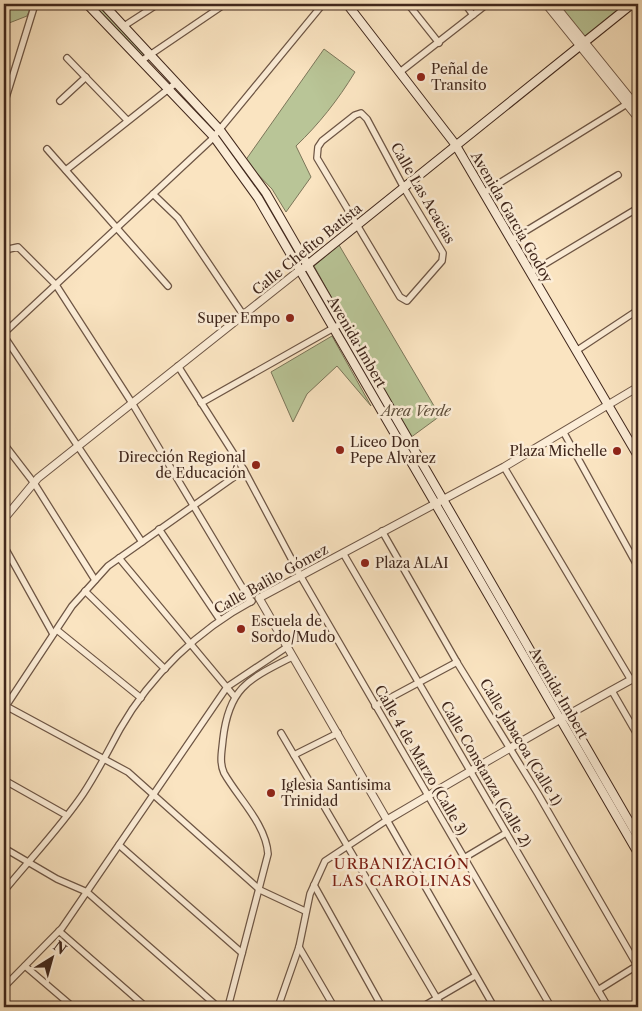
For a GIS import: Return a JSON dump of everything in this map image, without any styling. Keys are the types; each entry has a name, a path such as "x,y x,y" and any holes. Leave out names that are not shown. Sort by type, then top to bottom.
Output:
{"main road":[{"name":"Avenida Imbert","path":"87,4 214,137 258,198 338,325"},
{"name":"Avenida Imbert","path":"103,4 220,130 266,193 308,264 338,325 564,718 638,853"},
{"name":"Avenida García Godoy","path":"347,4 455,144 485,192 511,240 638,456"},
{"name":"Calle Chefito Batista","path":"301,269 632,4"},
{"name":"Avenida Imbert","path":"564,718 638,837"}],"street":[{"path":"4,104 35,4"},
{"path":"124,26 158,4"},
{"path":"141,62 149,54 225,4"},
{"path":"142,542 77,448 4,335 214,137 323,4"},
{"path":"408,4 438,43"},
{"path":"465,4 473,15"},
{"path":"400,72 487,4"},
{"path":"546,4 583,45 629,102 638,118"},
{"path":"554,4 583,45"},
{"path":"632,4 638,11"},
{"path":"67,58 127,120"},
{"path":"60,101 86,77"},
{"path":"66,170 176,83"},
{"path":"629,102 638,108"},
{"path":"485,192 629,102"},
{"name":"Calle Las Acacias","path":"361,114 367,119 404,188 444,256 442,261 408,300 405,301 400,297 317,158 318,147 329,135 355,115 361,114"},
{"path":"47,149 168,286"},
{"path":"511,240 618,174"},
{"path":"153,194 178,218 244,316"},
{"path":"530,272 638,208"},
{"path":"4,254 9,249 18,247 56,285 132,403 250,602"},
{"name":"Calle Chefito Batista","path":"4,519 34,483 301,269"},
{"path":"576,351 638,310"},
{"path":"202,403 338,325"},
{"name":"Calle 4 de Marzo (Calle 3)","path":"178,366 244,470 301,577 551,1007"},
{"name":"Calle Balilo Gómez","path":"4,891 82,796 121,728 141,698 189,643 220,620 250,602 301,577 382,531 504,467 609,407 638,387"},
{"path":"564,433 638,567"},
{"path":"4,444 34,483 95,580"},
{"path":"280,1006 299,947 305,911 325,861 387,820 469,770 511,749 635,678 504,467"},
{"path":"244,470 119,558 95,580 72,606 5,706 128,772 260,890 305,911"},
{"path":"159,530 220,620"},
{"name":"Calle Jabacoa (Calle 1)","path":"382,531 457,662 511,749 638,966"},
{"path":"4,546 55,632 141,698"},
{"name":"Calle Constanza (Calle 2)","path":"343,553 608,1007"},
{"path":"119,558 234,696"},
{"path":"85,591 165,669"},
{"path":"259,598 494,1007"},
{"path":"4,986 59,931 227,687 287,647"},
{"path":"228,1007 268,854 265,836 220,765 226,718 234,696 258,674 292,657"},
{"path":"375,706 457,662"},
{"path":"612,691 638,736"},
{"path":"281,733 442,1007"},
{"path":"294,755 338,733"},
{"path":"4,780 66,815"},
{"path":"464,858 506,833"},
{"path":"119,845 242,953"},
{"path":"4,848 56,879 87,892 218,1007"},
{"path":"314,885 382,1007"},
{"path":"59,931 146,1007"},
{"path":"299,947 334,1007"},
{"path":"25,966 73,1007"},
{"path":"598,990 638,966"},
{"path":"422,1007 475,976"}],"green space":[{"path":"4,4 32,4 27,16 4,25"},
{"path":"91,4 100,4 146,55 141,59"},
{"path":"551,4 628,4 582,42"},
{"path":"324,49 355,72 328,111 296,146 311,177 286,212 272,189 245,161"},
{"path":"221,135 265,196 305,264 301,266 217,138"},
{"name":"Area Verde","path":"339,245 440,416 410,438 314,266"},
{"path":"332,336 371,406 337,366 307,394 293,422 271,372"},
{"path":"377,388 440,497 435,499 373,391"}],"place":[{"name":"Peñal de Transito","path":"421,77"},
{"name":"Super Empo","path":"290,318"},
{"name":"Liceo Don Pepe Alvarez","path":"340,450"},
{"name":"Plaza Michelle","path":"617,451"},
{"name":"Dirección Regional de Educación","path":"256,465"},
{"name":"Plaza ALAI","path":"365,563"},
{"name":"Escuela de Sordo/Mudo","path":"241,629"},
{"name":"Iglesia Santísima Trinidad","path":"271,793"}],"district":[{"name":"URBANIZACIÓN LAS CAROLINAS","path":"402,872"}]}
